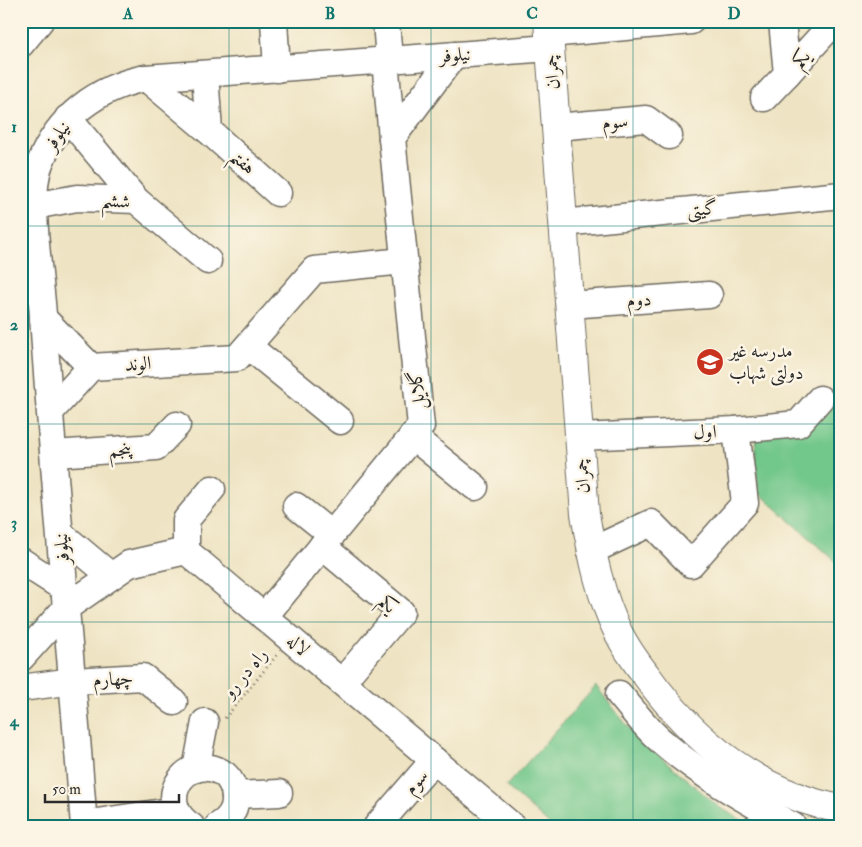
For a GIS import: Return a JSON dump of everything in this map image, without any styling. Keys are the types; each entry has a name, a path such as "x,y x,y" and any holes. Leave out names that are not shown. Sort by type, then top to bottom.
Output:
{"main road":[{"name":"چمران","path":"549,35 585,514 591,551 609,610 634,660 675,712 729,761 762,782 812,804 841,809"}],"street":[{"path":"21,44 40,21"},
{"path":"274,21 277,68"},
{"name":"گلایل","path":"264,617 421,426 392,138 386,21"},
{"path":"549,35 580,26 691,21"},
{"name":"یکم","path":"782,21 787,74"},
{"name":"یکم","path":"764,98 835,21"},
{"name":"نیلوفر","path":"184,818 84,825 51,411 44,345 32,323 30,196 39,164 50,142 68,118 98,96 128,82 146,78 454,55 549,35"},
{"path":"392,138 454,55"},
{"path":"348,63 389,101"},
{"path":"205,74 209,131"},
{"name":"هفتم","path":"146,78 278,193"},
{"path":"68,118 136,200"},
{"name":"سوم","path":"556,128 646,119 669,136"},
{"name":"گیتی","path":"563,222 841,195"},
{"name":"ششم","path":"30,196 136,200 208,261"},
{"name":"الوند","path":"91,367 237,358 314,270 404,261"},
{"name":"دوم","path":"569,305 709,295"},
{"path":"32,323 91,367 51,411"},
{"path":"248,346 340,421"},
{"name":"اول","path":"579,437 736,430 798,424 820,399"},
{"name":"پنجم","path":"54,454 156,447 177,425"},
{"path":"591,551 651,523 691,564 744,504 736,430"},
{"path":"412,436 475,487"},
{"path":"21,658 66,598 111,576 129,564 186,551 186,520 212,489"},
{"path":"296,506 327,541"},
{"path":"61,534 111,576"},
{"name":"یکم","path":"327,541 401,612 352,670"},
{"name":"لاله","path":"186,551 512,826"},
{"path":"21,561 66,598"},
{"name":"چهارم","path":"21,688 73,681 143,677 174,702"},
{"path":"619,694 659,739 700,772 748,802 793,826"},
{"path":"196,769 213,723"},
{"name":"سوم","path":"382,824 434,760"},
{"path":"184,818 174,799 180,780 196,769 206,767 224,774 231,781 235,795 233,810 228,818 218,826"},
{"path":"235,795 279,793"}],"path":[{"name":"راه در رو","path":"213,723 290,639"}],"green space":[{"path":"825,398 841,411 841,566 758,492 755,437"},
{"path":"596,686 633,733 719,807 752,826 551,826 506,786"}],"place":[{"name":"مدرسه غیر دولتی شهاب","path":"710,362"}]}
